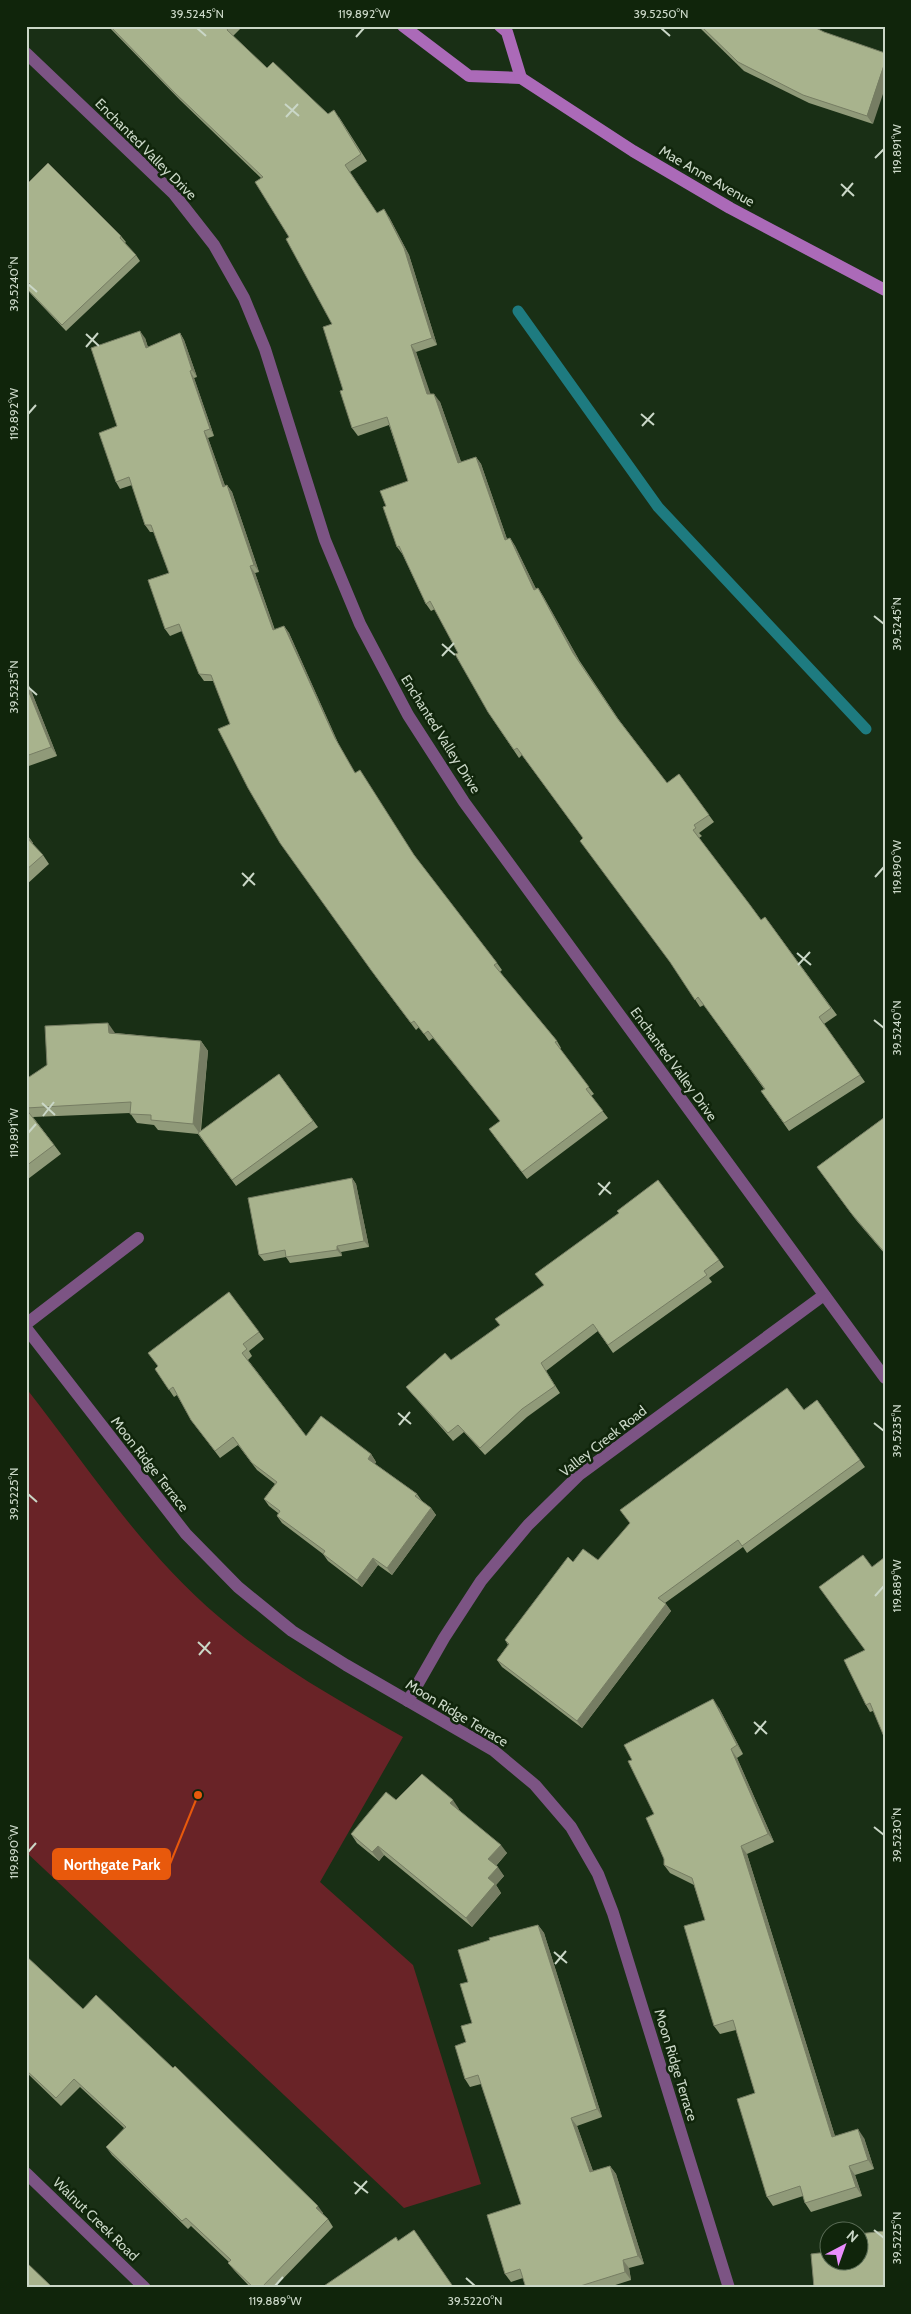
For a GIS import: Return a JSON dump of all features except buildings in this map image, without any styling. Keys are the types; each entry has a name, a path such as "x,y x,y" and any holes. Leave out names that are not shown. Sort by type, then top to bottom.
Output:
{"main road":[{"path":"403,26 469,76 521,78 507,32 500,26"},
{"name":"Mae Anne Avenue","path":"521,78 633,151 730,208 885,290"}],"street":[{"name":"Enchanted Valley Drive","path":"26,53 174,194 214,245 244,298 265,348 328,548 360,624 408,715 464,802 885,1378"},
{"path":"26,1324 138,1238"},
{"name":"Valley Creek Road","path":"408,1701 444,1638 481,1581 528,1525 580,1475 824,1295"},
{"name":"Moon Ridge Terrace","path":"26,1328 186,1534 238,1587 292,1631 493,1750 535,1785 571,1827 598,1874 613,1913 729,2288"},
{"name":"Walnut Creek Road","path":"26,2172 145,2288"}],"shaded area":[{"path":"26,1388 117,1508 165,1565 191,1592 240,1634 285,1667 403,1737 320,1882 413,1965 481,2184 404,2208 26,1852"}],"waterway":[{"path":"518,311 658,507 866,729"}],"place":[{"name":"Northgate Park","path":"198,1795"}]}
